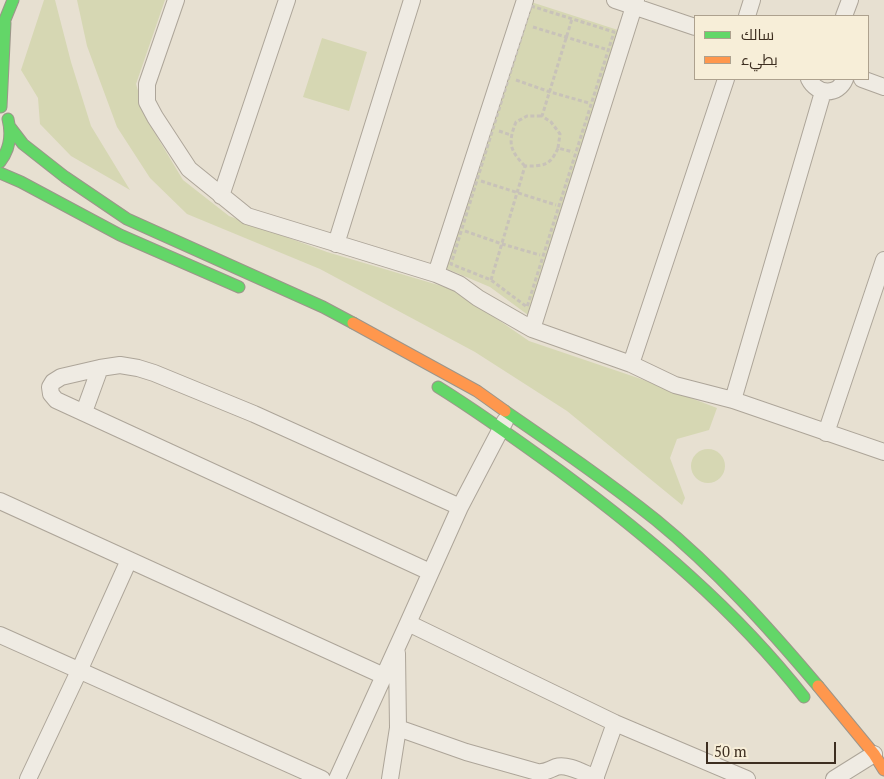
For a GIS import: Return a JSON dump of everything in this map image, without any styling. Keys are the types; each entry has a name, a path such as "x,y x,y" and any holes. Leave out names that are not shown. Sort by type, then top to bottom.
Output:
{"main road":[{"path":"0,162 10,144 10,127 7,116 0,106 2,28 13,0"},
{"path":"10,127 24,144 65,176 127,219 323,307 478,392 613,487 657,521 752,610 786,647 864,761 884,770"},
{"path":"0,173 21,182 120,235 247,290"},
{"path":"432,383 501,428 646,537 737,620 772,657 809,702"}],"street":[{"path":"176,0 147,84 147,102 189,169 247,216 436,274 459,284 478,298 532,329 631,364 675,385 733,400 884,452"},
{"path":"221,196 287,0"},
{"path":"336,244 412,0"},
{"path":"436,274 525,0"},
{"path":"615,0 635,3 694,27"},
{"path":"747,15 752,0"},
{"path":"844,15 850,0"},
{"path":"532,329 635,3"},
{"path":"631,364 726,80"},
{"path":"810,80 817,89 823,92 830,92 839,88 845,80"},
{"path":"865,80 884,87"},
{"path":"733,400 823,92"},
{"path":"826,433 884,260"},
{"path":"430,572 56,400 51,394 50,387 61,376 120,365 154,372 254,414 460,507"},
{"path":"84,412 100,368"},
{"path":"337,779 460,507 510,414"},
{"path":"0,501 384,676"},
{"path":"28,779 80,671 129,560"},
{"path":"408,622 616,723 747,779"},
{"path":"0,636 322,779"},
{"path":"390,779 398,728 396,648"},
{"path":"398,728 466,752 537,772 547,773 556,767 563,766 595,779 616,723"},
{"path":"834,779 864,761"}],"path":[{"path":"531,6 572,19 614,32 527,307 491,280 450,264 531,6"},
{"path":"542,116 572,19"},
{"path":"525,24 608,50"},
{"path":"508,77 592,104"},
{"path":"527,116 542,116 551,122 560,134 558,148 553,159 543,166 525,166 510,148 511,135 516,122 527,116"},
{"path":"558,148 576,153"},
{"path":"491,280 525,166"},
{"path":"477,179 559,206"},
{"path":"461,229 543,256"}],"green space":[{"path":"44,0 55,0 71,62 91,126 130,190 71,156 40,124 38,98 21,70"},
{"path":"77,0 165,0 136,84 147,120 183,180 229,216 327,252 455,290 529,341 641,379 717,408 709,430 677,439 670,458 685,498 682,505 567,411 475,352 320,269 187,214 150,178 117,127 87,46"},
{"path":"528,1 621,31 528,315 490,287 445,268"},
{"path":"322,38 367,52 349,111 303,97"},
{"path":"708,449 715,450 720,454 724,459 724,473 720,478 715,482 708,483 701,482 696,478 692,473 691,466 692,459 696,454 701,450"}],"traffic: fast":[{"path":"0,32 13,0"},
{"path":"1,107 5,23"},
{"path":"0,162 9,142 8,119"},
{"path":"10,127 23,144 65,177 127,219 323,307 353,323"},
{"path":"0,173 21,182 120,235 239,287"},
{"path":"438,387 485,417 560,471 658,548 720,604 804,697"},
{"path":"505,411 619,491 700,558 741,599 818,686"}],"traffic: slow":[{"path":"353,323 477,391 505,411"},
{"path":"818,686 874,754 884,770"}]}
